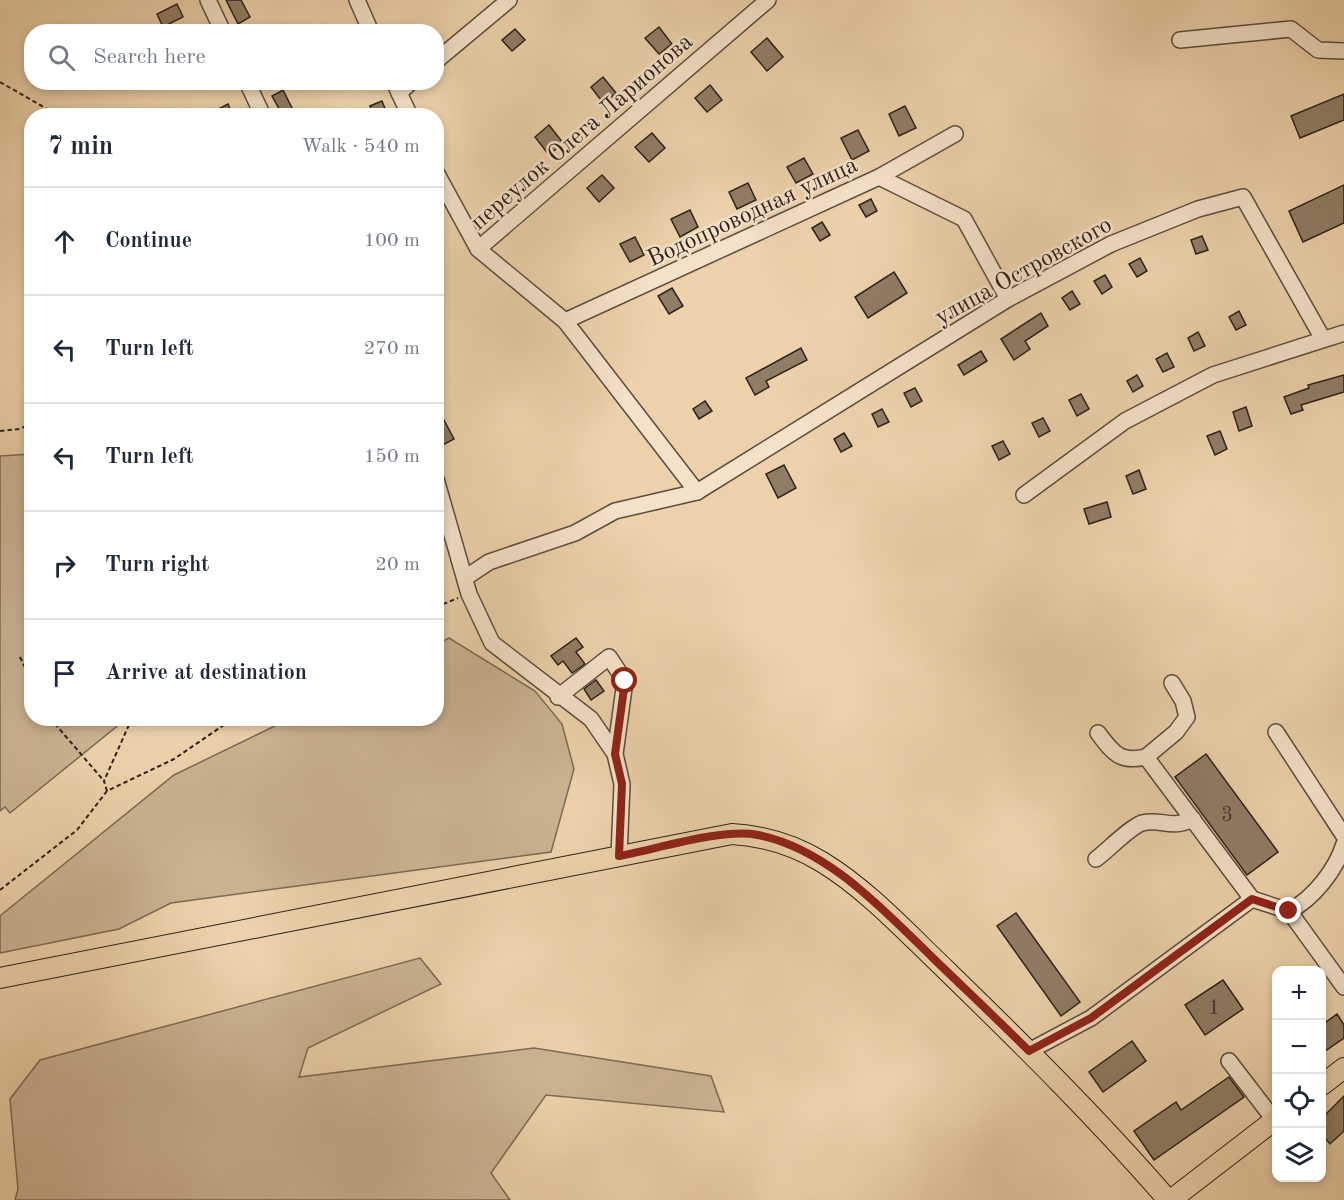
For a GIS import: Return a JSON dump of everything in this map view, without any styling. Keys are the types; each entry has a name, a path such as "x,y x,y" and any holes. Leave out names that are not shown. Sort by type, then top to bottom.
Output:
{"main road":[{"path":"0,978 732,834 758,835 795,848 823,862 894,921 1098,1121 1169,1200 1272,1123"},
{"path":"1326,1082 1344,1068"}],"street":[{"path":"208,0 219,24"},
{"path":"357,0 368,24"},
{"path":"444,54 509,0"},
{"name":"переулок Олега Ларионова","path":"478,249 768,0"},
{"path":"1180,40 1291,29 1318,50 1344,51"},
{"path":"251,90 259,108"},
{"path":"398,90 406,108"},
{"name":"Водопроводная улица","path":"565,321 879,177 955,135"},
{"path":"879,177 964,219 1008,299"},
{"path":"444,187 478,249 565,321 696,492"},
{"name":"улица Островского","path":"465,578 489,562 575,533 615,511 696,492 1008,299 1111,244 1198,209 1243,197 1323,339"},
{"path":"1024,495 1135,416 1213,375 1344,333"},
{"path":"444,507 469,594 492,644 558,697 591,719 615,754"},
{"path":"558,697 609,657 625,681 615,754 622,784 619,856"},
{"path":"1098,733 1113,753 1131,761 1146,758 1176,732 1187,717 1183,701 1172,683"},
{"path":"1276,732 1344,836"},
{"path":"1146,758 1252,899 1289,911 1344,987"},
{"path":"1096,859 1140,823 1178,826 1193,819"},
{"path":"1289,911 1305,903 1328,874 1344,844"},
{"path":"1029,1051 1091,1018 1252,899"},
{"path":"1229,1061 1272,1115"}],"path":[{"path":"0,82 45,108"},
{"path":"0,431 24,427"},
{"path":"444,604 469,594"},
{"path":"20,657 24,665"},
{"path":"57,726 104,781 107,791"},
{"path":"104,781 128,726"},
{"path":"0,891 77,830 107,791 174,759 222,726"}],"shaded area":[{"path":"24,454 24,726 117,726 10,813 5,807 0,811 0,456"},
{"path":"449,638 535,691 562,724 574,769 551,852 171,903 119,929 0,953 0,916 174,775 275,726 444,726 444,640"},
{"path":"420,958 441,984 308,1048 299,1077 534,1048 711,1076 724,1112 546,1095 491,1173 510,1200 15,1200 18,1189 10,1099 40,1060"}],"building":[{"path":"226,0 241,0 250,17 238,24"},
{"path":"177,4 183,17 169,24 162,24 157,14"},
{"path":"659,27 672,44 659,54 645,38"},
{"path":"515,29 525,40 512,51 502,40"},
{"path":"767,38 783,57 767,71 751,52"},
{"path":"603,77 616,93 604,104 591,87"},
{"path":"710,85 722,100 707,112 695,98"},
{"path":"283,90 292,108 279,108 272,96"},
{"path":"1344,94 1344,120 1300,138 1291,116"},
{"path":"382,101 385,108 371,108 370,106"},
{"path":"905,106 916,128 899,136 889,114"},
{"path":"549,125 563,143 549,155 535,137"},
{"path":"858,130 869,151 852,160 841,138"},
{"path":"652,133 665,148 649,162 635,147"},
{"path":"804,158 813,174 796,183 787,167"},
{"path":"602,175 614,188 599,202 587,188"},
{"path":"748,183 756,200 737,209 729,192"},
{"path":"1344,185 1344,223 1303,242 1289,211"},
{"path":"871,199 877,211 866,217 859,205"},
{"path":"690,210 698,227 680,237 671,219"},
{"path":"822,222 830,235 820,241 812,228"},
{"path":"1202,236 1208,250 1196,254 1191,240"},
{"path":"635,237 644,255 630,262 620,244"},
{"path":"1140,258 1147,271 1137,277 1129,264"},
{"path":"894,272 907,293 868,318 855,297"},
{"path":"1105,275 1112,287 1102,294 1094,281"},
{"path":"672,288 683,306 669,314 658,296"},
{"path":"1072,291 1080,304 1070,310 1062,298"},
{"path":"1239,311 1246,325 1236,330 1229,317"},
{"path":"1041,313 1048,326 1025,341 1030,349 1014,360 1001,339"},
{"path":"1198,332 1205,346 1194,351 1188,338"},
{"path":"801,348 807,360 766,381 769,387 755,395 746,378"},
{"path":"981,351 987,361 964,375 958,365"},
{"path":"1167,353 1174,367 1163,372 1156,359"},
{"path":"1137,375 1143,386 1133,392 1127,381"},
{"path":"1344,375 1344,392 1301,405 1303,410 1291,414 1284,397 1309,388 1308,385"},
{"path":"915,388 922,401 911,407 904,393"},
{"path":"1081,394 1089,409 1077,416 1069,400"},
{"path":"705,401 712,411 699,419 693,409"},
{"path":"1246,407 1252,426 1239,431 1233,412"},
{"path":"882,409 889,422 878,427 872,414"},
{"path":"1043,418 1050,431 1039,437 1032,423"},
{"path":"444,420 454,439 444,444"},
{"path":"1220,431 1227,449 1215,455 1207,436"},
{"path":"844,433 852,446 841,452 834,439"},
{"path":"1003,441 1010,454 999,460 992,446"},
{"path":"784,465 796,488 778,498 766,474"},
{"path":"1139,470 1146,489 1133,494 1126,476"},
{"path":"1107,502 1111,517 1089,524 1084,509"},
{"path":"576,638 583,647 576,652 585,664 572,673 563,661 558,665 551,656"},
{"path":"596,680 604,691 591,700 584,689"},
{"path":"1206,754 1278,852 1247,875 1175,777"},
{"path":"1016,913 1080,1002 1061,1016 997,926"},
{"path":"1223,980 1243,1009 1205,1035 1185,1005"},
{"path":"1337,1014 1344,1025 1344,1038 1326,1050 1326,1022"},
{"path":"1132,1041 1146,1061 1103,1092 1089,1072"},
{"path":"1229,1077 1244,1097 1154,1160 1134,1131 1176,1102 1181,1110"},
{"path":"1344,1096 1344,1131 1330,1144 1326,1139 1326,1114"}],"route":[{"path":"625,681 615,754 622,784 619,856 732,834 758,835 795,848 823,862 853,885 894,921 1029,1051 1091,1018 1252,899 1289,911"}]}
